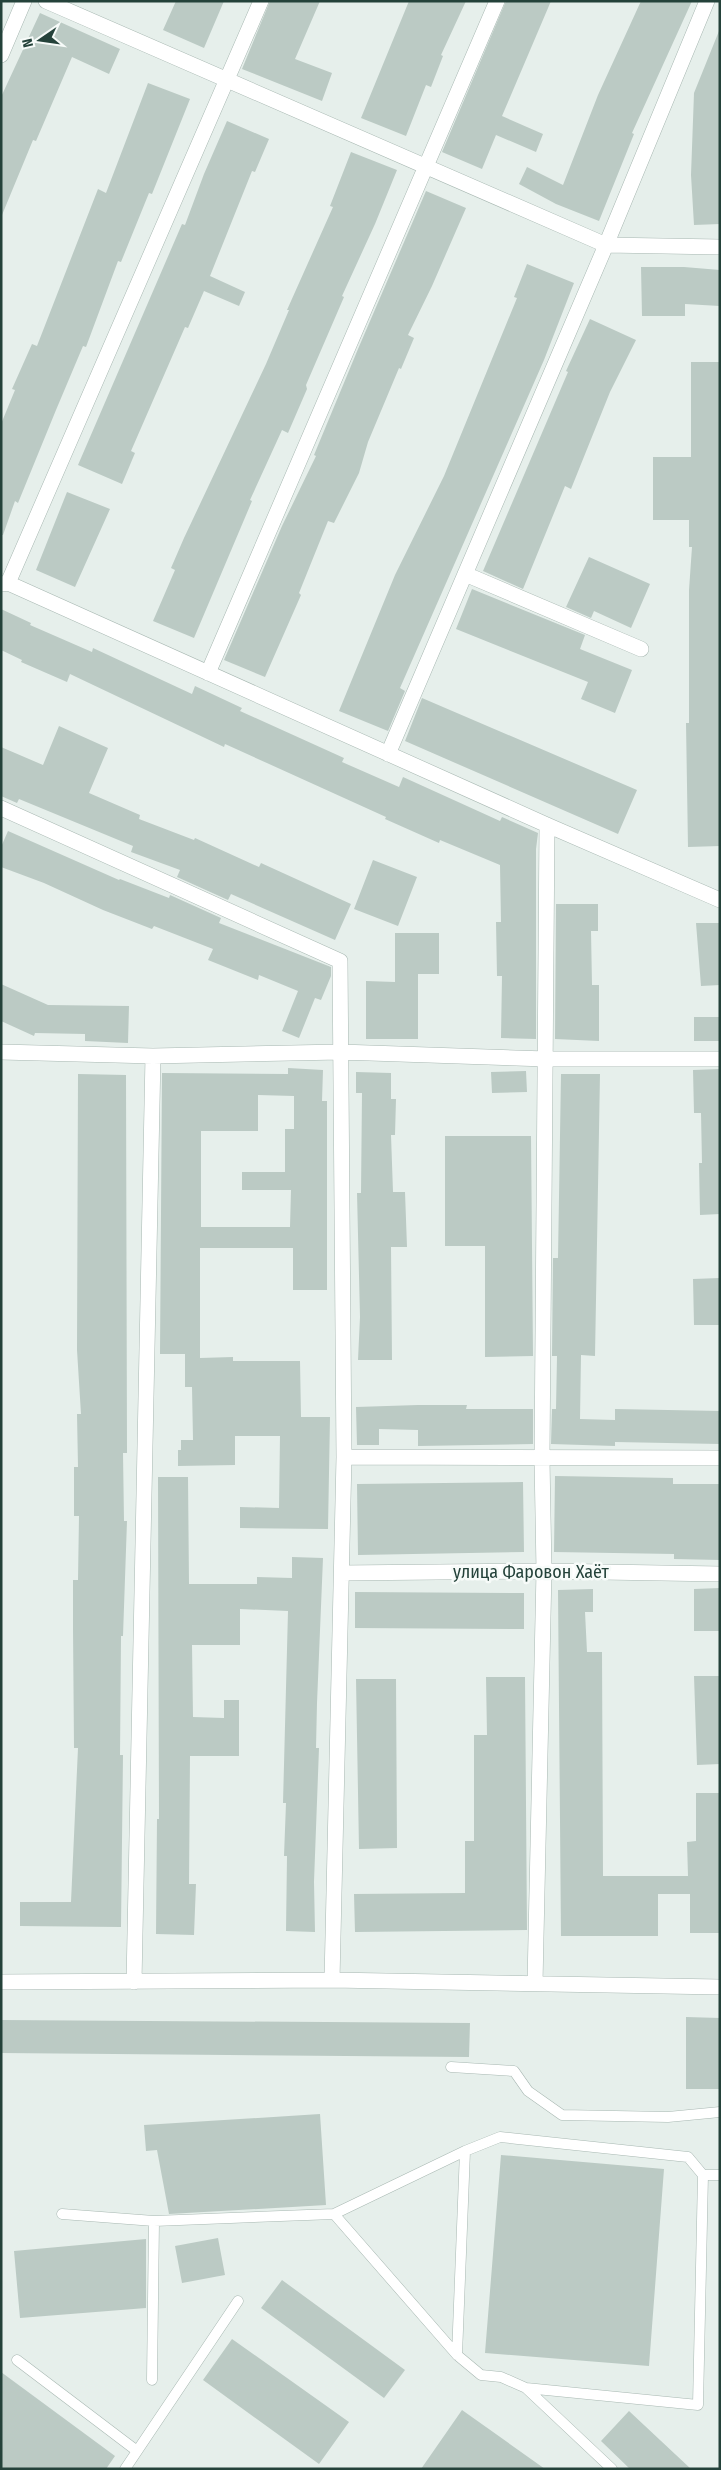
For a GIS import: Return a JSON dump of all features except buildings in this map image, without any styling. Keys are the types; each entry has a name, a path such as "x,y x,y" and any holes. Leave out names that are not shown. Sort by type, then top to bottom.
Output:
{"street":[{"path":"1,55 24,1"},
{"path":"46,1 227,82 606,245 720,246"},
{"path":"261,1 5,583 547,825 720,900"},
{"path":"208,673 427,168 497,1"},
{"path":"388,754 606,245 707,1"},
{"path":"465,574 641,649"},
{"path":"1,808 340,962 344,1457 332,1980"},
{"path":"535,1983 544,1571 542,1459 547,1059 547,825"},
{"path":"1,1052 153,1056 340,1052 547,1059 720,1059"},
{"path":"134,1982 153,1056"},
{"path":"344,1457 720,1458"},
{"name":"улица Фаровон Хаёт","path":"342,1573 544,1571 720,1574"},
{"path":"1,1982 332,1980 720,1987"}],"lane":[{"path":"1,1043 22,1053"},
{"path":"451,2067 514,2071 528,2091 562,2115 668,2117 720,2112"},
{"path":"62,2214 154,2221 334,2214 464,2151 500,2137 688,2157 703,2175 698,2404 526,2388 501,2377 481,2375 456,2355 334,2214"},
{"path":"456,2355 464,2151"},
{"path":"703,2175 720,2175"},
{"path":"152,2380 154,2221"},
{"path":"125,2469 238,2301"},
{"path":"17,2360 137,2451"},
{"path":"526,2388 612,2469"}]}
